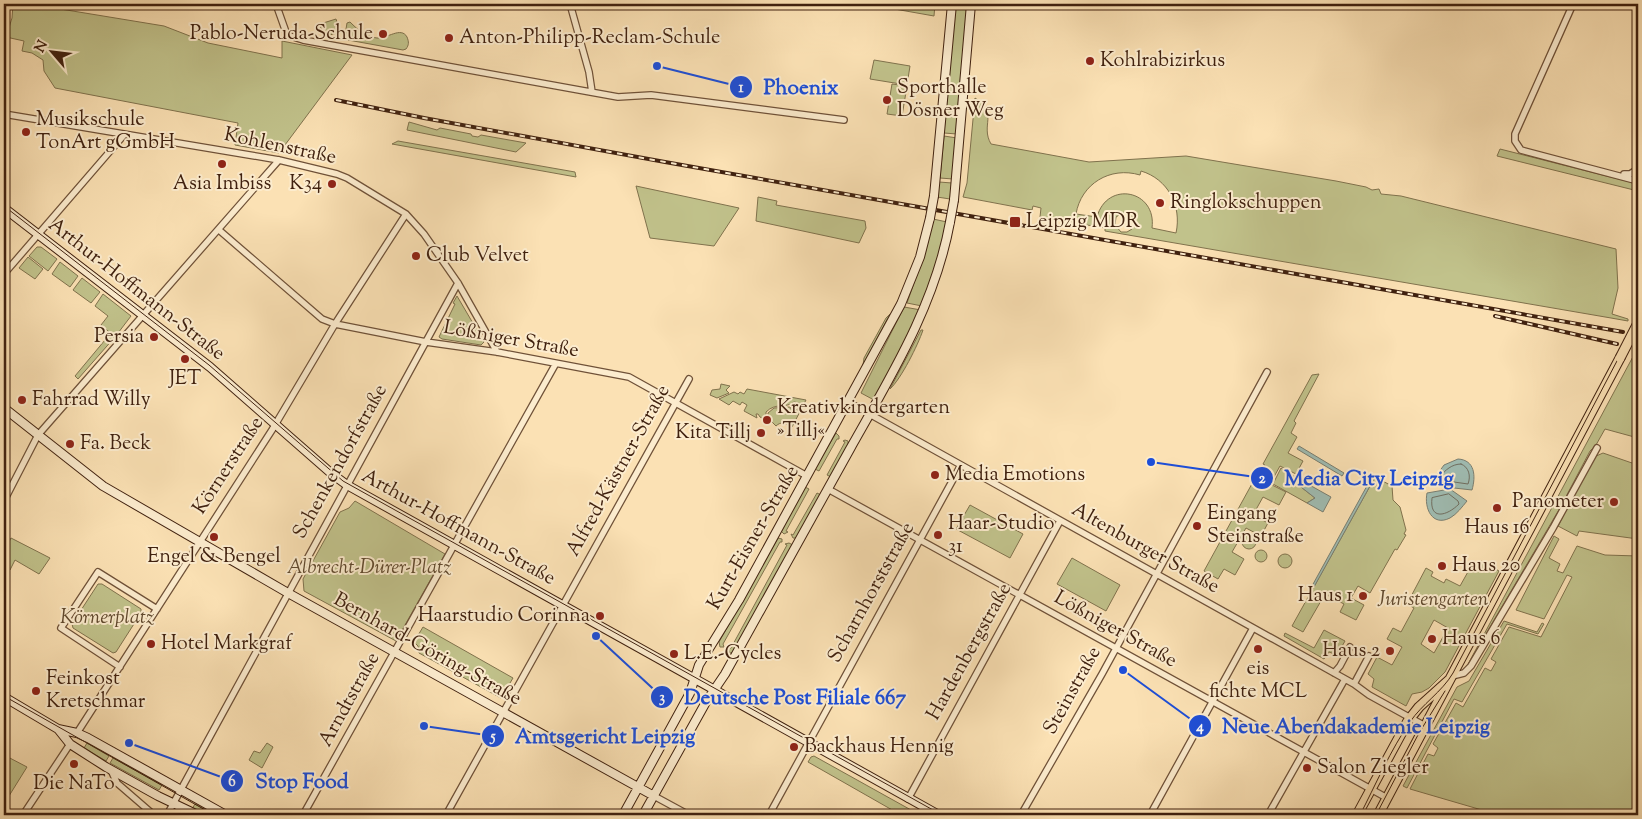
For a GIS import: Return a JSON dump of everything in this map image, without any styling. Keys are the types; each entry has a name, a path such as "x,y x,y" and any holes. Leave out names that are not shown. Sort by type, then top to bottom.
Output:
{"main road":[{"name":"Kurt-Eisner-Straße","path":"623,815 690,693 699,665 739,600 906,292 920,257 934,196 952,4"},
{"name":"Kurt-Eisner-Straße","path":"643,815 728,668 870,414 925,308 940,264 954,200 972,4"},
{"name":"Arthur-Hoffmann-Straße","path":"4,208 210,367 334,476 347,485 939,815"},
{"path":"1378,815 1638,323"},
{"name":"Bernhard-Göring-Straße","path":"4,408 102,486 288,593 504,711 654,796"},
{"path":"1357,815 1410,717 1452,676"},
{"path":"4,697 58,729 77,733 226,815"},
{"path":"58,729 69,745 111,770 198,815"}],"street":[{"path":"276,4 284,32 291,37 618,97 651,95 844,120"},
{"path":"570,4 587,62 592,92"},
{"path":"1573,4 1515,134 1515,142 1521,150 1638,180"},
{"name":"Kohlenstraße","path":"4,114 279,160 347,178 406,214 424,234 458,282 497,352"},
{"path":"4,274 124,134"},
{"path":"4,501 38,435 279,160"},
{"path":"1619,175 1630,174 1638,169"},
{"name":"Körnerstraße","path":"77,733 275,425 335,324 406,214"},
{"name":"Lößniger Straße","path":"219,230 322,319 335,324 426,342 497,352 629,377 807,476"},
{"name":"Schenkendorfstraße","path":"167,815 458,282"},
{"name":"Arndtstraße","path":"303,815 555,364"},
{"name":"Steinstraße","path":"1021,815 1267,372"},
{"name":"Alfred-Kästner-Straße","path":"446,815 689,379"},
{"name":"Altenburger Straße","path":"848,402 1426,726"},
{"path":"1452,676 1464,674 1471,666 1598,448"},
{"name":"Scharnhorststraße","path":"769,815 961,465"},
{"name":"Lößniger Straße","path":"828,489 1387,798"},
{"name":"Hardenbergstraße","path":"908,798 1060,521"},
{"path":"120,666 62,628 98,572 156,609"},
{"path":"1150,815 1253,628"},
{"path":"1334,673 1350,647"},
{"path":"1354,684 1369,656"},
{"path":"1268,815 1345,679"},
{"path":"23,815 69,745"},
{"path":"111,770 117,783 154,815"},
{"name":"Bernhard-Göring-Straße","path":"654,796 689,815"}],"green space":[{"path":"13,4 30,4 164,26 208,43 282,58 282,41 352,55 279,153 235,145 238,123 55,88 44,71 43,60 32,53 22,51 24,41 6,37 12,18"},
{"path":"935,4 934,16 872,5"},
{"path":"955,4 968,4 957,134 944,133"},
{"path":"336,19 340,32 323,37 320,24"},
{"path":"350,22 362,33 377,38 398,33 404,34 408,40 408,46 403,50 348,40 346,29 347,23"},
{"path":"874,60 910,66 907,85 870,79"},
{"path":"892,84 907,86 902,116 887,114"},
{"path":"975,98 982,104 988,114 987,131 991,144 1089,162 1186,156 1336,181 1372,190 1379,189 1381,194 1401,196 1616,249 1618,288 1612,314 1628,319 1628,321 1105,231 1105,228 1040,217 1041,208 1033,206 1032,210 963,197 967,183","holes":["1141,171 1159,180 1171,195 1177,213 1176,233 1152,228 1151,215 1147,205 1139,198 1130,194 1120,194 1111,198 1102,205 1097,217 1076,214 1084,194 1099,180 1108,175 1118,173 1140,175","1124,212 1130,214 1135,221 1132,229 1127,232 1121,232 1115,225 1116,217"]},
{"path":"409,122 437,130 440,128 471,134 472,136 478,137 481,135 526,143 516,152 407,130"},
{"path":"944,136 957,138 953,179 940,178"},
{"path":"398,141 575,172 576,177 392,144"},
{"path":"1500,149 1638,184 1638,191 1497,156"},
{"path":"939,182 952,183 950,199 937,197"},
{"path":"636,186 739,208 714,246 650,238"},
{"path":"758,197 777,201 776,205 865,221 866,228 859,243 756,221"},
{"path":"933,219 947,222 943,241 922,306 907,303 921,263"},
{"path":"37,247 41,247 57,259 48,271 29,256"},
{"path":"28,257 43,269 35,279 19,268"},
{"path":"60,262 78,276 70,287 52,274"},
{"path":"82,278 100,292 91,303 73,290"},
{"path":"103,294 131,316 115,337 101,325 108,316 95,306"},
{"path":"457,296 484,342 481,345 439,337"},
{"path":"904,307 921,310 874,400 861,393"},
{"path":"890,314 863,365 864,358"},
{"path":"921,330 923,330 909,361 890,389"},
{"path":"110,334 114,338 78,379 75,376"},
{"path":"1636,351 1638,351 1638,438 1605,429 1596,445 1590,451 1560,508 1467,666"},
{"path":"1319,374 1294,421 1296,423 1291,433 1297,437 1288,453 1303,461 1296,474 1280,466 1270,484 1286,492 1279,505 1263,497 1253,515 1268,523 1261,536 1246,528 1232,552 1244,559 1235,575 1224,569 1218,579 1204,571 1259,471 1265,465 1263,464 1312,375"},
{"path":"721,384 730,386 726,390 729,393 717,398 710,395 712,390 720,389"},
{"path":"747,389 806,400 792,427 784,423 776,426 768,418 768,413 774,408 790,407 792,410 796,410 799,408 799,403 794,402 773,407 766,412 766,420 758,414 756,414 757,418 744,411 747,405 742,402 740,405 733,401 729,405 719,399 734,392 744,394"},
{"path":"836,433 839,439 837,439 819,471 815,469"},
{"path":"845,440 848,441 848,446 831,477 827,475"},
{"path":"1603,453 1632,463 1638,469 1638,539 1579,531 1577,536 1558,526 1594,457"},
{"path":"1281,468 1288,473 1287,476 1315,498 1307,503 1273,484"},
{"path":"1375,477 1392,486 1393,500 1400,507 1406,530 1404,534 1406,535 1397,550 1395,549 1370,593 1358,586 1351,598 1364,605 1356,620 1340,612 1344,604 1325,594 1303,632 1292,626"},
{"path":"805,487 809,489 786,531 788,532 784,534 781,531"},
{"path":"817,493 821,495 797,538 793,538 791,534 793,535"},
{"name":"Albrecht-Dürer-Platz","path":"355,501 445,554 396,641 304,591 303,579 340,512 349,508"},
{"path":"970,505 1023,534 1010,558 956,529"},
{"path":"1246,535 1252,535 1256,542 1252,549 1246,549 1242,545 1242,539"},
{"path":"1554,536 1559,539 1549,558 1560,564 1557,571 1563,573 1577,546 1605,555 1638,556 1638,815 1499,815 1410,789 1428,754 1434,756 1438,748 1433,744 1456,703 1463,707 1485,668 1491,671 1496,662 1491,659 1509,627 1541,637 1572,577 1567,575 1544,619 1516,610"},
{"path":"11,538 50,558 39,574 15,560 10,570 4,567 4,551"},
{"path":"778,538 782,539 782,542 780,542 723,644 724,647 720,647 719,642"},
{"path":"785,544 793,545 733,653 730,653 728,649 731,648 787,545"},
{"path":"1259,550 1263,550 1267,556 1263,562 1259,562 1255,558 1255,554"},
{"path":"1282,554 1288,554 1292,561 1288,568 1282,568 1278,564 1278,558"},
{"path":"1072,558 1120,585 1106,611 1057,584"},
{"name":"Juristengarten","path":"1481,561 1499,571 1445,672 1429,688 1412,694 1406,706 1372,687 1374,679 1368,674 1377,657 1392,665 1402,647 1387,639 1393,628 1401,632 1414,608 1407,604 1426,568 1433,572 1431,576 1444,583 1446,579 1460,586 1469,570","holes":["1434,620 1448,628 1434,653 1421,644"]},
{"name":"Körnerplatz","path":"98,584 102,584 141,609 141,613 116,652 113,653 73,628 72,624"},
{"path":"1504,621 1537,632 1542,623 1544,624 1538,634 1507,624 1462,702 1454,699 1407,788 1403,786 1457,687 1469,681"},
{"path":"423,627 513,678 501,698 419,653 418,646 414,642"},
{"path":"1324,630 1345,641 1337,655 1329,652 1324,659 1284,636 1285,633 1314,648"},
{"path":"87,743 109,756 106,761 84,748"},
{"path":"267,743 273,747 262,768 249,760 254,751 260,753"},
{"path":"6,756 27,767 4,804 4,760"},
{"path":"814,756 920,815 901,815 808,762"},
{"path":"113,758 162,785 159,790 110,763"},
{"path":"195,804 216,815 203,815 192,809"}],"water":[{"path":"1299,446 1344,473 1342,476 1297,449"},
{"path":"1458,459 1468,462 1473,470 1472,490 1454,488 1450,485 1444,487 1431,483 1444,465"},
{"path":"1288,473 1331,497 1323,512 1307,503 1315,498 1287,476"},
{"path":"1369,474 1375,477 1314,587 1312,586 1368,484 1364,482"},
{"path":"1450,489 1467,501 1450,518 1438,520 1428,510 1427,493"}],"tram line":[{"path":"4,206 209,365 343,481 942,815"},
{"path":"1360,815 1403,733 1415,716 1453,673 1638,321"},
{"path":"1376,815 1419,733 1445,691"},
{"path":"4,696 214,815"}],"railway":[{"path":"336,100 665,162 1623,332"},
{"path":"1495,316 1617,344"}],"place":[{"name":"Pablo-Neruda-Schule","path":"383,34"},
{"name":"Anton-Philipp-Reclam-Schule","path":"449,38"},
{"name":"Kohlrabizirkus","path":"1090,61"},
{"name":"Phoenix","path":"657,66"},
{"name":"Sporthalle Dösner Weg","path":"887,100"},
{"name":"Musikschule TonArt gGmbH","path":"26,132"},
{"name":"Asia Imbiss","path":"222,164"},
{"name":"K34","path":"332,184"},
{"name":"Ringlokschuppen","path":"1160,203"},
{"name":"Leipzig MDR","path":"1015,222"},
{"name":"Club Velvet","path":"416,256"},
{"name":"Persia","path":"154,337"},
{"name":"JET","path":"185,359"},
{"name":"Fahrrad Willy","path":"22,400"},
{"name":"Kreativkindergarten »Tillj«","path":"767,420"},
{"name":"Kita Tillj","path":"761,433"},
{"name":"Fa. Beck","path":"70,444"},
{"name":"Media City Leipzig","path":"1151,462"},
{"name":"Media Emotions","path":"935,475"},
{"name":"Panometer","path":"1614,502"},
{"name":"Haus 16","path":"1497,508"},
{"name":"Eingang Steinstraße","path":"1197,526"},
{"name":"Haar-Studio 31","path":"938,535"},
{"name":"Engel & Bengel","path":"214,537"},
{"name":"Haus 20","path":"1442,566"},
{"name":"Haus 1","path":"1363,596"},
{"name":"Haarstudio Corinna","path":"600,616"},
{"name":"Deutsche Post Filiale 667","path":"596,636"},
{"name":"Haus 6","path":"1432,639"},
{"name":"Hotel Markgraf","path":"151,644"},
{"name":"eis fichte MCL","path":"1258,649"},
{"name":"Haus 2","path":"1390,651"},
{"name":"L.E.-Cycles","path":"674,654"},
{"name":"Neue Abendakademie Leipzig","path":"1123,670"},
{"name":"Feinkost Kretschmar","path":"36,691"},
{"name":"Amtsgericht Leipzig","path":"424,726"},
{"name":"Stop Food","path":"129,743"},
{"name":"Backhaus Hennig","path":"794,747"},
{"name":"Die NaTo","path":"74,764"},
{"name":"Salon Ziegler","path":"1307,768"}]}
